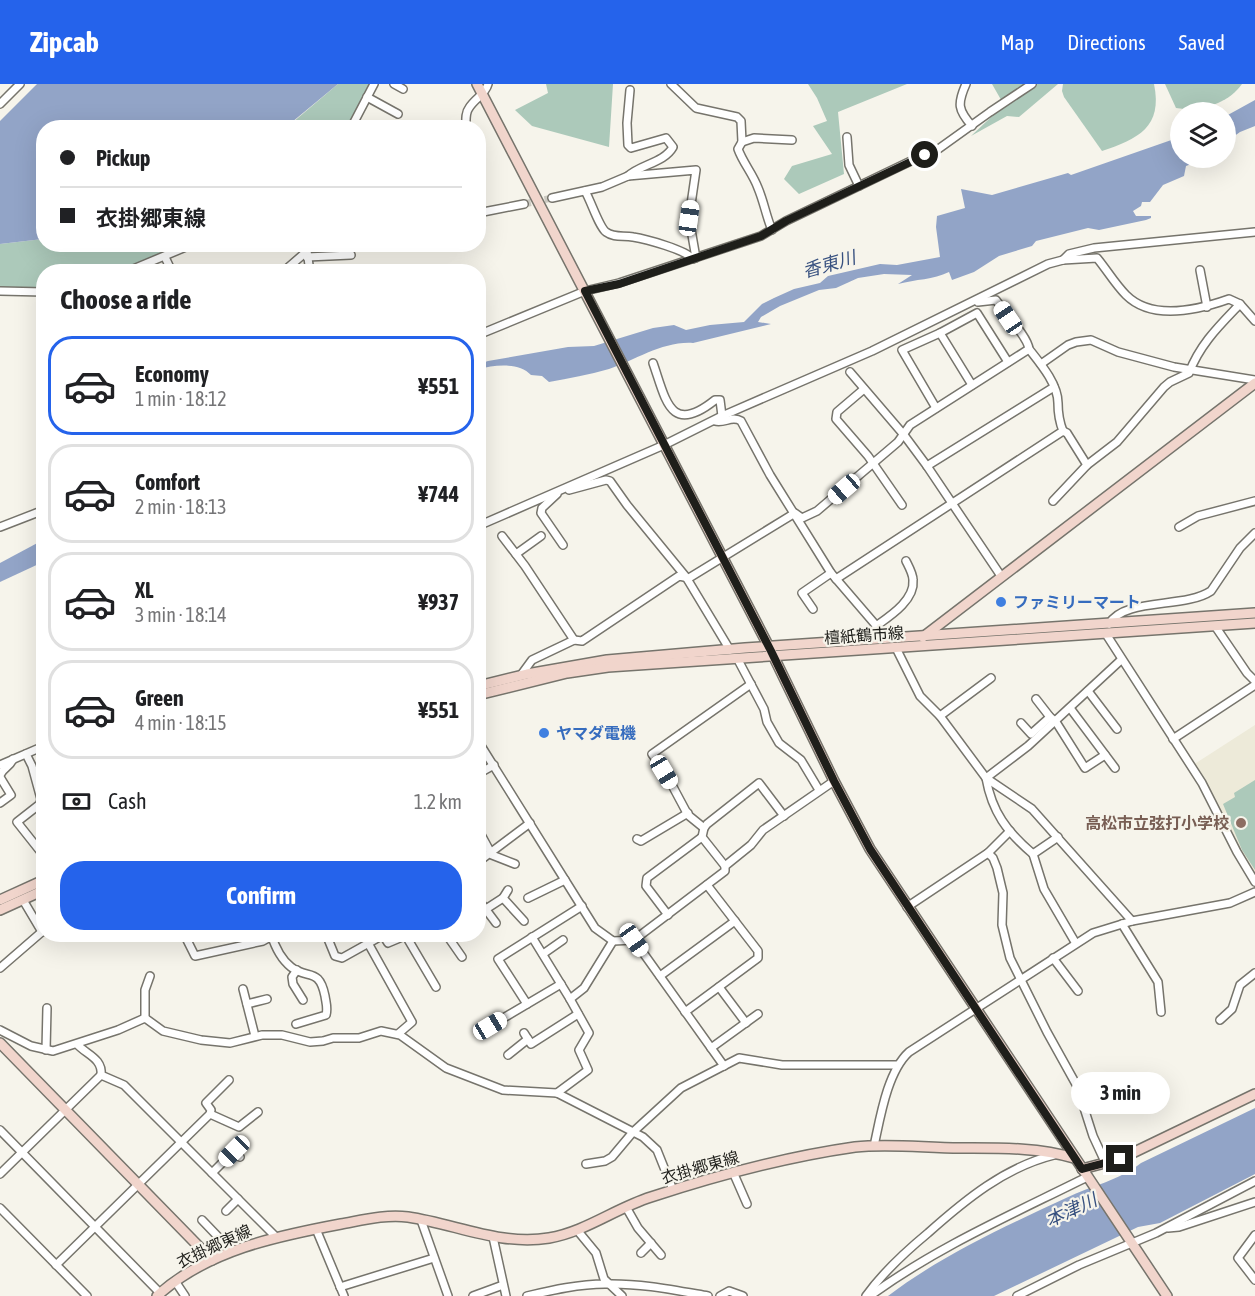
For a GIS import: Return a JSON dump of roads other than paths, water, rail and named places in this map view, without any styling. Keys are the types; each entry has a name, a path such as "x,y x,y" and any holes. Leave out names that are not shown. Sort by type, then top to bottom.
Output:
{"main road":[{"path":"477,84 771,651 870,849 1167,1296"},
{"path":"909,647 1255,382"},
{"name":"檀紙鶴市線","path":"486,693 567,673 608,667 737,658 771,651 885,639 1255,613"},
{"name":"檀紙鶴市線","path":"486,684 521,675 607,660 730,650 896,648 1255,623"},
{"path":"0,900 36,884"},
{"path":"0,910 36,894"},
{"path":"0,1043 212,1260"},
{"path":"1086,1176 1106,1164 1255,1094"},
{"name":"衣掛郷東線","path":"158,1294 175,1281 212,1260 276,1236 381,1218 406,1217 493,1237 547,1239 577,1230 626,1207 708,1178 793,1158 856,1147 1013,1149 1059,1153 1074,1158"}],"street":[{"path":"0,104 20,84"},
{"path":"355,120 374,84"},
{"path":"394,84 403,89"},
{"path":"466,120 469,108 483,95 488,84"},
{"path":"670,84 696,108 737,117 741,121 742,142 738,149 741,159 758,187 766,218 772,230"},
{"path":"966,84 959,105 961,114 972,126"},
{"path":"486,332 586,294 740,244 772,230 937,150 1032,84"},
{"path":"552,198 618,182 633,171 672,150 673,147 666,138 631,148 628,145 630,90"},
{"path":"368,97 398,114"},
{"path":"847,137 849,165 859,186"},
{"path":"742,142 754,138 792,140"},
{"path":"628,176 696,170 689,218 695,259"},
{"path":"585,191 605,232 613,236 636,237 679,249 695,259"},
{"path":"486,211 524,204"},
{"path":"1063,260 1069,254 1094,248 1255,232"},
{"path":"147,264 176,252"},
{"path":"292,264 306,252"},
{"path":"318,252 351,255"},
{"path":"165,257 168,264"},
{"path":"486,522 872,351 1048,264 1063,260 1097,258 1127,297 1144,306 1162,310 1182,310 1207,307 1229,299 1240,304 1255,321"},
{"path":"1200,270 1207,307"},
{"path":"0,291 36,292"},
{"path":"976,301 980,303 996,300 1026,338 1029,349 1054,387 1063,431 1067,433 1087,465"},
{"path":"1053,501 1087,465 1118,442 1164,387 1190,371 1194,357 1204,343 1240,304"},
{"path":"936,408 902,350 976,313 1008,362"},
{"path":"940,333 972,385"},
{"path":"1041,364 1068,345 1091,340 1118,352 1190,371 1255,382"},
{"path":"795,513 802,518 817,511 873,464 904,435 910,425 1029,349"},
{"path":"653,363 667,403 674,412 682,416 690,415 715,400 720,400 718,418"},
{"path":"850,372 904,435 927,466 1001,576"},
{"path":"927,466 1054,387"},
{"path":"864,389 837,412 836,419 873,464 902,505"},
{"path":"718,418 720,422 734,418 741,421 834,576 885,639"},
{"path":"813,609 802,593 834,576 1063,431"},
{"path":"562,545 541,513 542,508 560,490 610,481 686,577 730,650"},
{"path":"1179,527 1198,516 1255,501"},
{"path":"0,527 36,513"},
{"path":"521,675 532,660 574,640 582,640 679,576 689,578 795,513"},
{"path":"1109,624 1113,616 1126,610 1184,601 1211,591 1240,548 1255,533"},
{"path":"502,536 574,640"},
{"path":"516,554 541,536"},
{"path":"876,626 891,615 909,595 914,582 906,561"},
{"path":"1173,739 1255,683 1215,626"},
{"path":"1107,634 1121,660 1202,783 1255,882"},
{"path":"896,648 920,696 940,716 986,778 1032,809 1132,921"},
{"path":"737,658 779,743 801,760 819,790"},
{"path":"1021,723 1031,734 1070,708 1121,660"},
{"path":"940,716 991,678"},
{"path":"704,828 687,813 675,789 652,754 751,684"},
{"path":"1088,691 1117,729"},
{"path":"1036,699 1053,719 1085,768 1105,755"},
{"path":"1070,708 1115,768"},
{"path":"986,778 1029,746 1053,719"},
{"path":"0,765 36,750"},
{"path":"486,753 595,928 613,941 634,940 725,871 725,866 751,845 763,830 834,781"},
{"path":"26,754 36,779"},
{"path":"0,803 11,795 0,776 1,772 11,765 13,759"},
{"path":"486,770 494,765"},
{"path":"986,778 993,804 1003,824 1033,854 1044,889 1076,942"},
{"path":"668,915 646,886 647,878 702,837 704,828 740,796 759,783 784,816"},
{"path":"36,807 17,822 36,846"},
{"path":"637,839 641,841 687,813"},
{"path":"486,856 530,823"},
{"path":"907,907 988,853 1010,831"},
{"path":"702,837 725,866"},
{"path":"1033,854 1058,837"},
{"path":"486,843 492,855 515,864"},
{"path":"988,853 998,868 1003,893 1002,925 1010,958 1077,1086 1093,1136 1106,1164"},
{"path":"528,898 565,880"},
{"path":"685,1012 758,958 758,951 707,885"},
{"path":"495,923 486,909 503,898 508,890"},
{"path":"874,1146 890,1082 897,1065 909,1052 1093,933 1132,921 1230,903 1255,892"},
{"path":"503,898 524,921"},
{"path":"23,900 36,920"},
{"path":"527,1004 498,959 582,906"},
{"path":"660,976 735,921"},
{"path":"1122,924 1158,982 1161,1012"},
{"path":"0,968 36,937"},
{"path":"532,937 589,1033 579,1050 588,1070 557,1093"},
{"path":"543,954 563,940"},
{"path":"634,940 724,1066"},
{"path":"570,999 584,987 613,941"},
{"path":"188,942 195,956 258,942"},
{"path":"274,942 283,960 293,969 313,975 322,984 326,1015 297,1024"},
{"path":"329,942 335,956 342,958 372,942"},
{"path":"411,942 436,987"},
{"path":"452,942 462,957"},
{"path":"368,944 412,1022 398,1034"},
{"path":"1053,958 1078,991"},
{"path":"297,970 292,977 293,984 303,1000"},
{"path":"1220,1020 1232,1009 1240,985 1255,973"},
{"path":"145,1018 146,990 150,976"},
{"path":"490,1026 561,984"},
{"path":"719,987 746,1023"},
{"path":"243,988 255,1036"},
{"path":"247,1004 267,999"},
{"path":"46,1050 47,1008"},
{"path":"508,1055 526,1036 531,1044 578,1014"},
{"path":"711,1048 758,1014"},
{"path":"145,1018 164,1031 201,1040 230,1043 255,1036 282,1035 310,1042 333,1038 359,1038 381,1031 398,1034 410,1040 446,1068 503,1090 557,1093 633,1132 657,1150 673,1190"},
{"path":"0,1030 23,1043 53,1051 118,1030 145,1018"},
{"path":"0,1174 101,1075 102,1069 95,1058 77,1044"},
{"path":"586,1164 605,1161 612,1157 633,1132 681,1088 739,1058 782,1065 897,1065"},
{"path":"101,1075 124,1085 276,1236"},
{"path":"56,1265 210,1114 211,1110 206,1102 229,1080"},
{"path":"210,1114 239,1127 258,1112"},
{"path":"0,1130 158,1294"},
{"path":"212,1173 234,1151 240,1157"},
{"path":"868,1296 889,1267 970,1196 1001,1177 1043,1157 1059,1153"},
{"path":"733,1172 747,1204"},
{"path":"868,1296 965,1237 1086,1176"},
{"path":"1017,1296 1079,1265 1166,1228 1255,1181"},
{"path":"226,1211 238,1199"},
{"path":"1166,1228 1179,1227 1255,1202"},
{"path":"626,1207 638,1228 661,1255"},
{"path":"0,1208 87,1296"},
{"path":"202,1220 226,1245 229,1253"},
{"path":"421,1220 448,1296"},
{"path":"316,1228 344,1296"},
{"path":"577,1230 596,1254 604,1279 622,1296"},
{"path":"1255,1235 1238,1258 1255,1280"},
{"path":"493,1237 506,1296"},
{"path":"641,1253 651,1243"},
{"path":"340,1287 434,1257"},
{"path":"175,1281 185,1296"},
{"path":"526,1296 565,1287 608,1284 636,1285 708,1296"},
{"path":"473,1296 503,1285"},
{"path":"720,1296 729,1291 743,1296"}],"water":[{"path":"37,84 338,84 294,120 36,120 36,240 0,244 0,121"},
{"path":"1255,100 1255,126 1236,135 1236,110"},
{"path":"1170,140 1170,168 1186,168 1184,176 1163,185 1150,202 1142,202 1141,206 1133,211 1136,216 1151,216 1151,218 1099,230 1088,228 1036,241 1032,246 999,256 974,272 952,280 949,272 937,277 898,284 912,275 884,274 858,278 836,288 819,290 780,306 761,317 758,322 771,324 693,343 671,345 609,369 549,382 542,376 531,375 513,366 486,367 488,361 568,347 594,346 653,328 674,325 686,330 744,322 762,304 794,289 820,283 828,276 880,264 897,265 940,257 936,227 937,216 965,208 961,189 992,195 1068,173 1071,175"},
{"path":"36,544 36,565 0,582 0,563"},
{"name":"本津川","path":"1255,1108 1255,1174 1160,1223 1138,1227 994,1296 888,1296 930,1267 975,1242 1066,1198 1114,1179 1141,1163"}],"tunnel":[{"path":"524,204 552,198"}],"place":[{"name":"ファミリーマート","path":"1001,602"},
{"name":"ヤマダ電機","path":"544,733"},
{"name":"高松市立弦打小学校","path":"1241,823"}],"water label":[{"name":"香東川","path":"829,264"}]}
